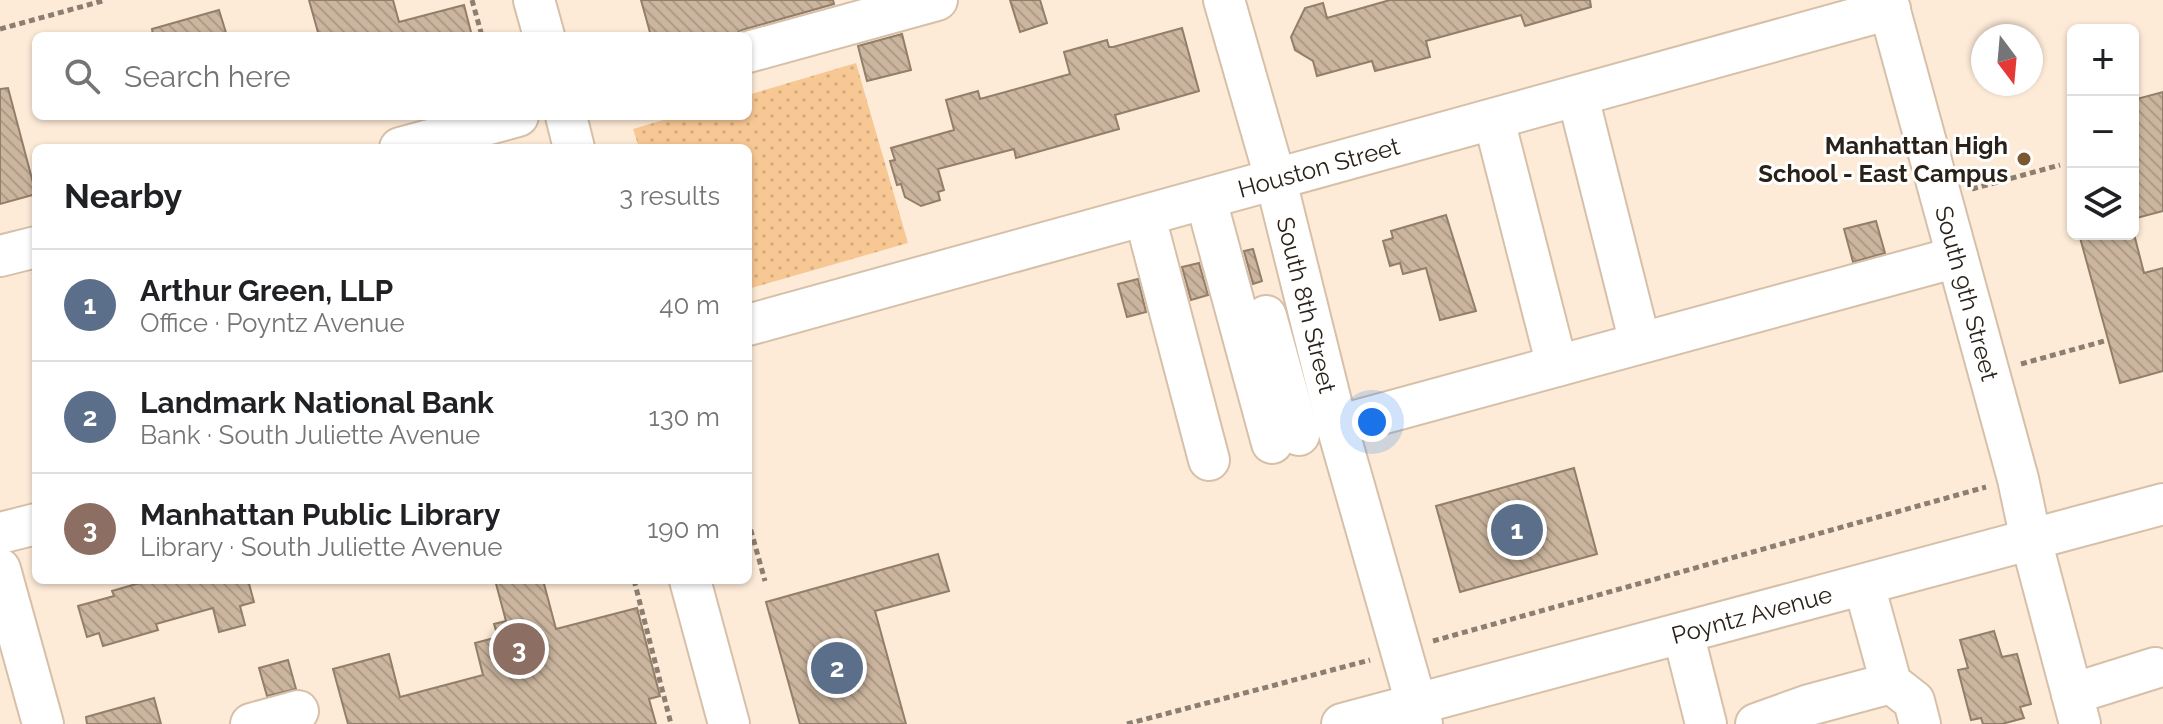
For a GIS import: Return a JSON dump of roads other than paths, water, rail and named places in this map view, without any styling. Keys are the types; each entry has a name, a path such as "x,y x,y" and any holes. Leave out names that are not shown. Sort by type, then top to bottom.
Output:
{"street":[{"path":"534,0 543,32"},
{"path":"752,50 854,11 937,0"},
{"name":"South 8th Street","path":"1224,0 1276,181 1290,438 1419,714"},
{"name":"Houston Street","path":"752,324 1578,97 1888,5"},
{"name":"South 9th Street","path":"1888,5 2018,479 2076,709"},
{"path":"1578,97 1640,343"},
{"path":"415,144 503,120"},
{"path":"567,120 573,144"},
{"path":"1494,120 1557,366"},
{"path":"1212,198 1290,438 1957,257"},
{"path":"1145,217 1209,460"},
{"path":"0,256 32,248"},
{"name":"Poyntz Avenue","path":"1342,724 1419,714 1683,633 2163,504"},
{"path":"0,533 32,525"},
{"path":"0,569 43,724"},
{"path":"691,584 729,724"},
{"path":"1864,585 1891,683 1914,701 1920,724"},
{"path":"1683,633 1706,724"},
{"path":"2076,709 2155,668"},
{"path":"1756,724 1812,714 1891,683"},
{"path":"251,724 298,711"}],"place":[{"name":"Manhattan High School - East Campus","path":"2024,159"},
{"name":"Arthur Green, LLP","path":"1517,530"},
{"name":"Manhattan Public Library","path":"519,649"},
{"name":"Landmark National Bank","path":"837,668"}]}
